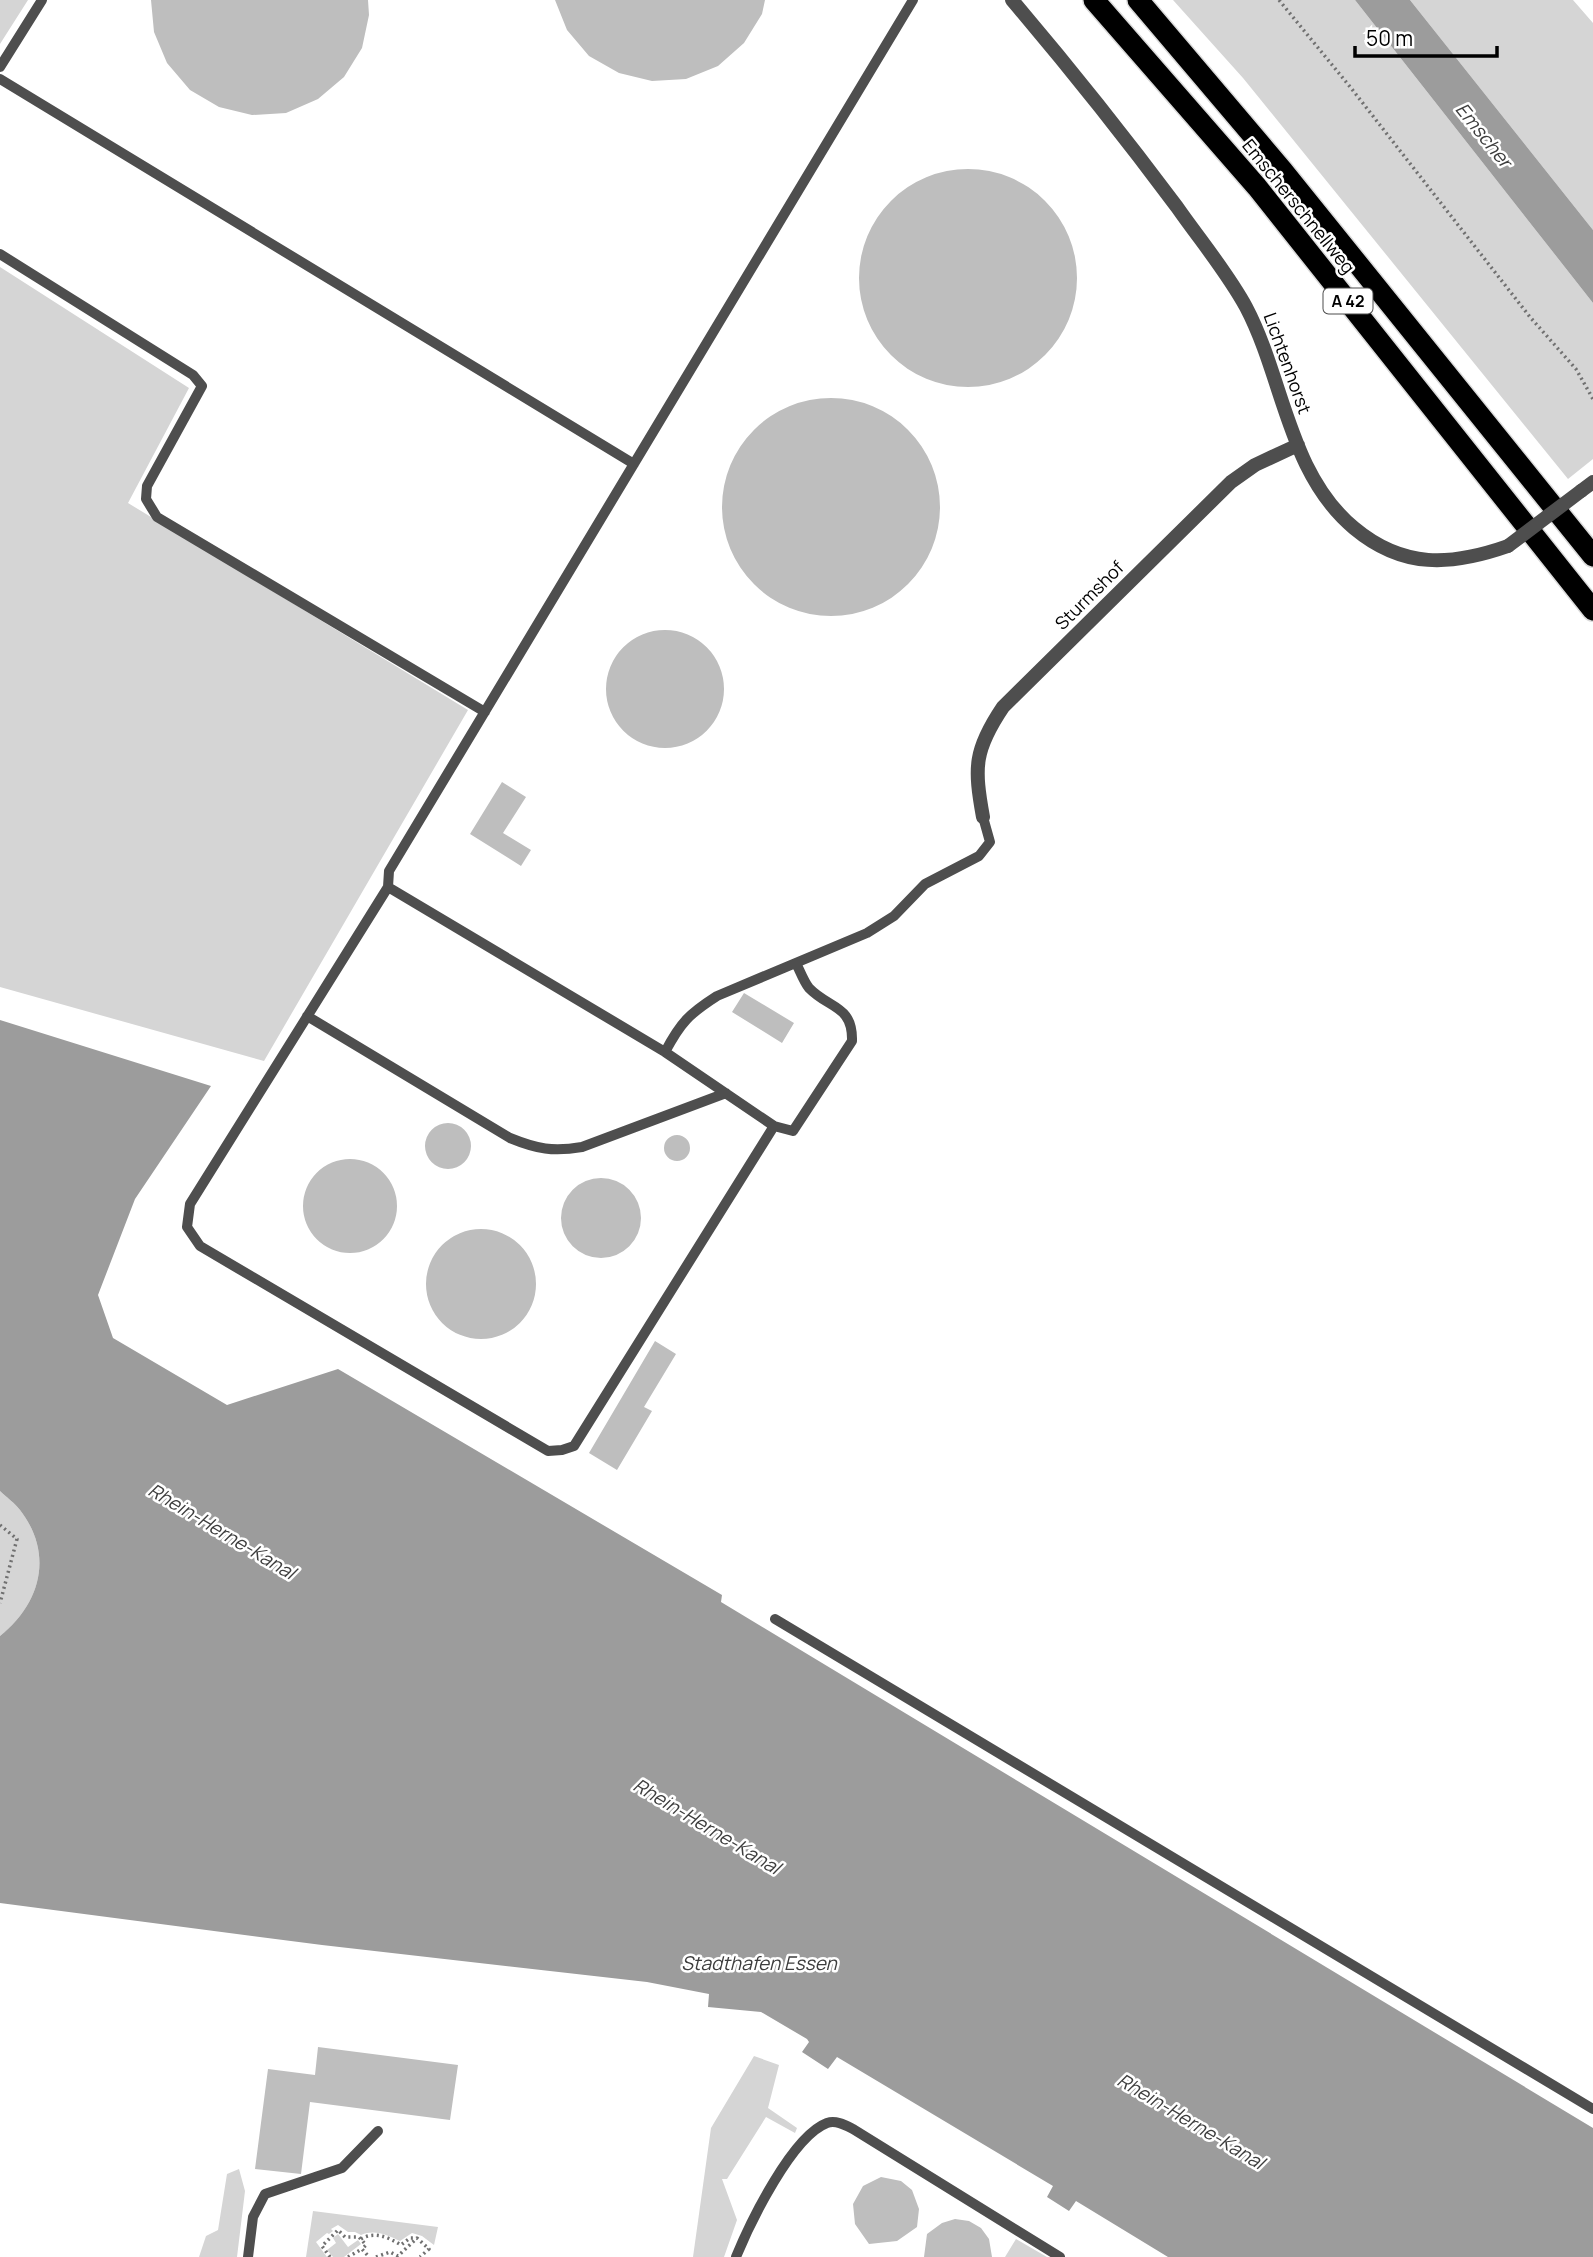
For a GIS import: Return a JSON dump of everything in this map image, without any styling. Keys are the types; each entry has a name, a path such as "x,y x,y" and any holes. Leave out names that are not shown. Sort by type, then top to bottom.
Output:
{"highway":[{"name":"Emscherschnellweg","path":"1094,0 1256,187 1593,610"},
{"name":"Emscherschnellweg","path":"1138,0 1283,171 1593,556"}],"street":[{"name":"Lichtenhorst","path":"1012,0 1140,158 1239,295 1267,351 1298,445 1311,474 1329,503 1352,526 1370,541 1416,559 1445,562 1477,557 1508,546 1587,486"},
{"name":"Sturmshof","path":"983,817 976,777 978,758 983,740 1003,707 1231,482 1255,465 1298,445"}],"lane":[{"path":"0,67 42,0"},
{"path":"774,1126 574,1446 562,1450 548,1451 200,1246 187,1227 190,1204 388,887 389,871 913,0"},
{"path":"0,79 634,464"},
{"path":"0,254 193,375 202,386 147,486 146,499 157,517 485,712"},
{"path":"665,1052 681,1023 717,996 867,933 894,916 925,884 979,856 990,842 983,817"},
{"path":"388,887 665,1052 774,1126 793,1131 852,1041 853,1027 841,1009 808,988 796,963"},
{"path":"307,1016 510,1138 533,1148 559,1151 582,1147 726,1093"},
{"path":"775,1619 1593,2109"},
{"path":"737,2257 750,2225 793,2153 809,2135 828,2123 835,2122 853,2129 1060,2257"},
{"path":"248,2257 253,2217 265,2194 342,2168 378,2131"}],"path":[{"path":"1279,0 1530,317 1576,369 1593,399"},
{"path":"0,1525 17,1539 0,1603"},
{"path":"330,2257 322,2246 338,2230 345,2237 361,2239 368,2235 382,2236 401,2245 410,2238 418,2238 429,2249 420,2257"},
{"path":"376,2257 390,2252 398,2256 418,2238"},
{"path":"348,2257 366,2245 361,2239"},
{"path":"362,2249 369,2257"}],"shaded area":[{"path":"0,0 28,0 0,44"},
{"path":"1173,0 1355,0 1593,303 1593,459 1568,479 1243,78"},
{"path":"1410,0 1573,0 1593,23 1593,230"},
{"path":"0,267 189,388 128,503 468,710 264,1061 0,987"},
{"path":"0,1491 18,1507 31,1527 39,1561 38,1577 25,1609 0,1636"},
{"path":"754,2056 779,2065 768,2108 797,2128 795,2133 766,2117 727,2179 722,2179 737,2220 724,2257 693,2257 711,2128"},
{"path":"239,2169 245,2191 237,2257 199,2257 206,2236 218,2230 227,2174"},
{"path":"313,2211 438,2227 434,2245 422,2236 412,2233 400,2241 381,2234 361,2235 348,2232 338,2225 316,2242 327,2257 306,2257"},
{"path":"338,2234 348,2247 358,2240 361,2244 344,2257 333,2257 327,2250 336,2243 333,2238"},
{"path":"1016,2239 1047,2257 1005,2257"}],"water":[{"name":"Emscher","path":"1355,0 1410,0 1593,230 1593,303"},
{"path":"0,1020 211,1086 135,1199 98,1295 113,1338 227,1405 338,1369 722,1595 721,1602 1593,2128 1593,2257 1168,2257 1076,2201 1069,2211 1047,2197 1053,2186 837,2057 828,2069 802,2052 809,2042 807,2039 761,2012 708,2007 709,1994 647,1982 322,1945 0,1903 0,1636 25,1609 38,1577 39,1561 31,1527 18,1507 0,1491"}],"building":[{"path":"151,0 368,0 369,15 362,48 344,77 318,99 286,113 252,115 219,107 190,90 167,63 154,32"},
{"path":"555,0 765,0 762,14 744,43 718,66 686,79 652,81 619,73 589,56 567,30"},
{"path":"968,169 989,171 1010,178 1045,201 1068,236 1075,257 1075,299 1068,320 1045,355 1010,378 989,385 968,387 947,385 926,378 891,355 868,320 861,299 859,278 861,257 868,236 891,201 926,178 947,171"},
{"path":"831,398 852,400 873,407 908,430 931,465 938,486 938,528 931,549 908,584 873,607 852,614 831,616 810,614 789,607 754,584 731,549 724,528 722,507 724,486 731,465 754,430 789,407 810,400"},
{"path":"665,630 688,635 707,647 719,666 724,689 719,712 707,731 688,743 665,748 642,743 623,731 611,712 606,689 611,666 623,647 642,635"},
{"path":"502,782 526,797 503,833 531,850 521,866 470,834"},
{"path":"744,993 794,1023 782,1043 732,1012"},
{"path":"448,1123 464,1130 471,1146 464,1162 448,1169 432,1162 425,1146 432,1130"},
{"path":"677,1135 686,1139 690,1148 686,1157 677,1161 668,1157 664,1148 668,1139"},
{"path":"350,1159 368,1162 383,1173 394,1188 397,1206 394,1224 383,1239 368,1250 350,1253 332,1250 317,1239 306,1224 303,1206 306,1188 317,1173 332,1162"},
{"path":"593,1178 609,1178 630,1189 641,1210 641,1226 630,1247 609,1258 593,1258 579,1252 567,1240 561,1226 561,1210 567,1196 579,1184"},
{"path":"481,1229 502,1233 520,1245 532,1263 536,1284 532,1305 520,1323 502,1335 481,1339 460,1335 442,1323 430,1305 426,1284 430,1263 442,1245 460,1233"},
{"path":"655,1341 676,1354 644,1407 652,1411 617,1470 589,1453"},
{"path":"318,2047 458,2065 450,2120 310,2102 301,2174 255,2169 268,2069 315,2075"},
{"path":"881,2177 901,2181 912,2190 919,2209 917,2227 897,2241 869,2244 855,2224 853,2204 863,2186"},
{"path":"955,2219 969,2221 981,2228 989,2239 992,2257 924,2257 927,2234 942,2223"}],"water label":[{"name":"Rhein-Herne-Kanal","path":"222,1531"},
{"name":"Rhein-Herne-Kanal","path":"707,1826"},
{"name":"Stadthafen Essen","path":"759,1963"},
{"name":"Rhein-Herne-Kanal","path":"1191,2121"}]}
